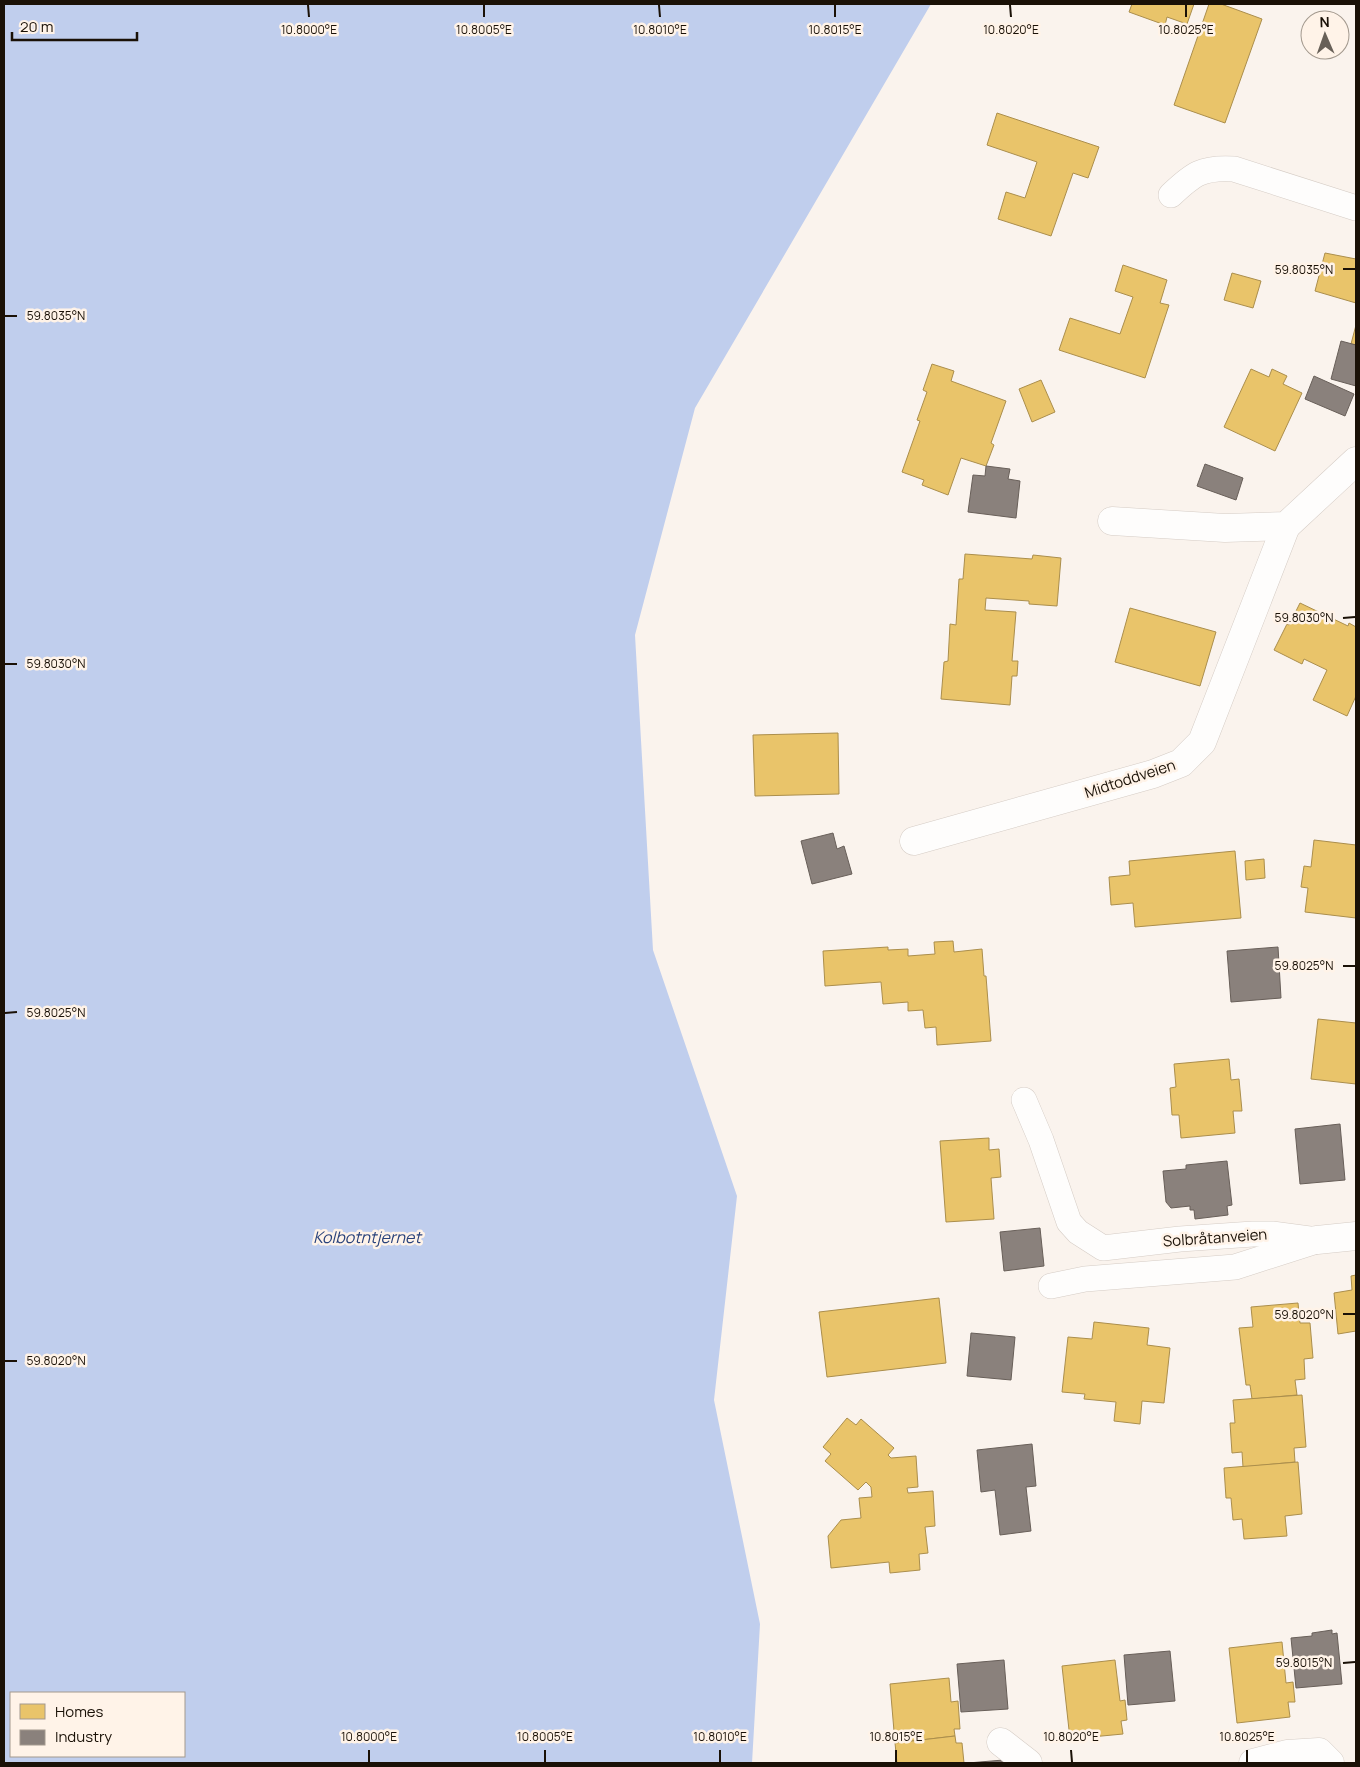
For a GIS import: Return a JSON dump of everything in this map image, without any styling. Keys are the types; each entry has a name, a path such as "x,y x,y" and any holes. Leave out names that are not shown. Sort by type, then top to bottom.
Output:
{"street":[{"name":"Midtoddveien","path":"914,841 1153,774 1181,763 1202,742 1286,526 1356,461"},
{"path":"1112,520 1225,528 1286,526"},
{"name":"Solbråtanveien","path":"1317,1240 1356,1236"},
{"path":"1001,1742 1028,1763"},
{"path":"1253,1763 1288,1754 1319,1752 1330,1763"}],"lane":[{"path":"1171,194 1190,177 1198,173 1214,168 1234,169 1356,208"},
{"name":"Solbråtanveien","path":"1024,1100 1041,1140 1069,1222 1078,1232 1103,1248 1180,1239 1253,1234 1272,1234 1317,1240"},
{"path":"1051,1286 1085,1279 1235,1267 1317,1240"}],"water":[{"name":"Kolbotntjernet","path":"4,4 931,4 695,408 635,635 653,950 737,1196 714,1400 760,1624 752,1763 4,1763"}],"building: Homes":[{"path":"1132,4 1194,4 1187,24 1167,17 1165,25 1129,12"},
{"path":"1209,4 1221,4 1262,19 1225,123 1174,105"},
{"path":"997,113 1099,147 1088,178 1073,173 1051,236 998,219 1006,192 1025,198 1037,162 987,145"},
{"path":"1325,253 1356,259 1356,303 1315,291"},
{"path":"1123,265 1167,280 1160,303 1169,305 1145,378 1059,350 1070,318 1120,334 1133,297 1115,291"},
{"path":"1232,273 1261,281 1253,308 1224,300"},
{"path":"1356,325 1356,345 1351,344"},
{"path":"932,364 954,371 951,381 1006,401 991,443 994,445 986,466 961,458 948,495 922,485 924,480 902,472 920,421 917,420 927,392 923,390"},
{"path":"1251,369 1269,377 1272,369 1287,376 1283,384 1302,393 1275,451 1224,427"},
{"path":"1041,380 1055,412 1032,422 1019,389"},
{"path":"965,554 1032,559 1033,555 1061,558 1057,606 1029,604 1029,601 986,598 985,610 1016,612 1012,661 1018,661 1017,676 1012,676 1010,705 941,699 944,662 948,661 950,624 956,625 959,579 963,579"},
{"path":"1300,603 1348,626 1349,623 1356,627 1356,696 1347,716 1313,700 1327,670 1304,659 1302,664 1274,650"},
{"path":"1130,608 1216,632 1200,686 1115,662"},
{"path":"838,733 839,794 755,796 753,735"},
{"path":"1314,840 1356,845 1356,918 1305,912 1308,888 1301,887 1304,866 1311,867"},
{"path":"1235,851 1241,918 1135,927 1133,903 1111,905 1109,877 1130,875 1129,861"},
{"path":"1264,859 1265,878 1246,880 1245,861"},
{"path":"953,941 954,952 982,949 991,1041 937,1045 936,1027 925,1028 923,1010 908,1011 908,1002 883,1004 881,982 825,986 823,951 888,947 888,950 908,949 908,956 935,954 934,942"},
{"path":"1318,1019 1356,1023 1356,1084 1311,1079"},
{"path":"1229,1059 1231,1080 1239,1079 1242,1111 1233,1111 1235,1133 1181,1138 1179,1115 1172,1115 1170,1088 1176,1087 1174,1064"},
{"path":"989,1138 989,1150 999,1149 1001,1177 991,1178 994,1219 946,1222 940,1141"},
{"path":"1356,1275 1356,1331 1338,1334 1334,1293 1352,1290 1351,1276"},
{"path":"939,1298 946,1363 827,1377 819,1312"},
{"path":"1298,1303 1300,1323 1310,1323 1313,1358 1304,1359 1305,1379 1295,1380 1297,1395 1252,1399 1250,1385 1246,1385 1239,1328 1253,1327 1251,1307"},
{"path":"1094,1322 1149,1328 1147,1345 1170,1348 1164,1403 1142,1401 1140,1424 1114,1421 1116,1402 1084,1399 1085,1394 1062,1392 1068,1337 1092,1339"},
{"path":"1302,1395 1306,1447 1294,1448 1295,1462 1243,1467 1242,1452 1232,1453 1230,1423 1235,1423 1233,1400"},
{"path":"847,1418 856,1425 861,1419 894,1448 888,1455 891,1458 916,1456 918,1487 907,1488 908,1493 933,1491 935,1526 925,1527 928,1553 919,1554 920,1570 890,1573 889,1562 831,1568 828,1536 841,1520 861,1518 859,1498 872,1497 871,1487 866,1482 858,1490 825,1461 831,1454 823,1447"},
{"path":"1298,1462 1302,1514 1285,1516 1287,1536 1244,1539 1242,1519 1233,1520 1231,1498 1226,1498 1224,1468"},
{"path":"1282,1642 1286,1683 1293,1682 1295,1702 1288,1702 1290,1717 1237,1723 1229,1648"},
{"path":"1115,1660 1120,1701 1125,1700 1127,1720 1121,1721 1123,1734 1070,1739 1062,1666"},
{"path":"949,1678 951,1702 958,1701 960,1729 954,1729 955,1736 895,1743 890,1684"},
{"path":"955,1736 956,1743 962,1743 964,1763 897,1763 895,1743"}],"building: Industry":[{"path":"1341,341 1356,345 1356,386 1331,379"},
{"path":"1314,376 1354,394 1345,416 1305,399"},
{"path":"1205,464 1243,478 1236,500 1197,486"},
{"path":"986,466 1010,469 1008,479 1020,481 1016,518 968,512 973,475 985,476"},
{"path":"833,833 837,849 844,846 852,874 812,884 801,841"},
{"path":"1278,947 1281,998 1231,1002 1227,951"},
{"path":"1340,1124 1345,1180 1300,1184 1295,1129"},
{"path":"1227,1161 1232,1205 1227,1206 1228,1215 1195,1219 1194,1210 1190,1210 1190,1206 1171,1208 1166,1202 1163,1171 1186,1169 1186,1165"},
{"path":"1040,1228 1044,1266 1004,1271 1000,1232"},
{"path":"971,1333 1015,1337 1011,1380 967,1376"},
{"path":"1032,1444 1036,1486 1026,1487 1031,1531 1000,1535 995,1490 981,1492 977,1450"},
{"path":"1332,1630 1332,1634 1337,1633 1342,1684 1296,1688 1291,1638 1312,1636 1312,1633"},
{"path":"1170,1651 1175,1701 1128,1705 1124,1655"},
{"path":"1004,1660 1008,1709 961,1712 957,1664"},
{"path":"1015,1759 1015,1763 968,1763"}]}
